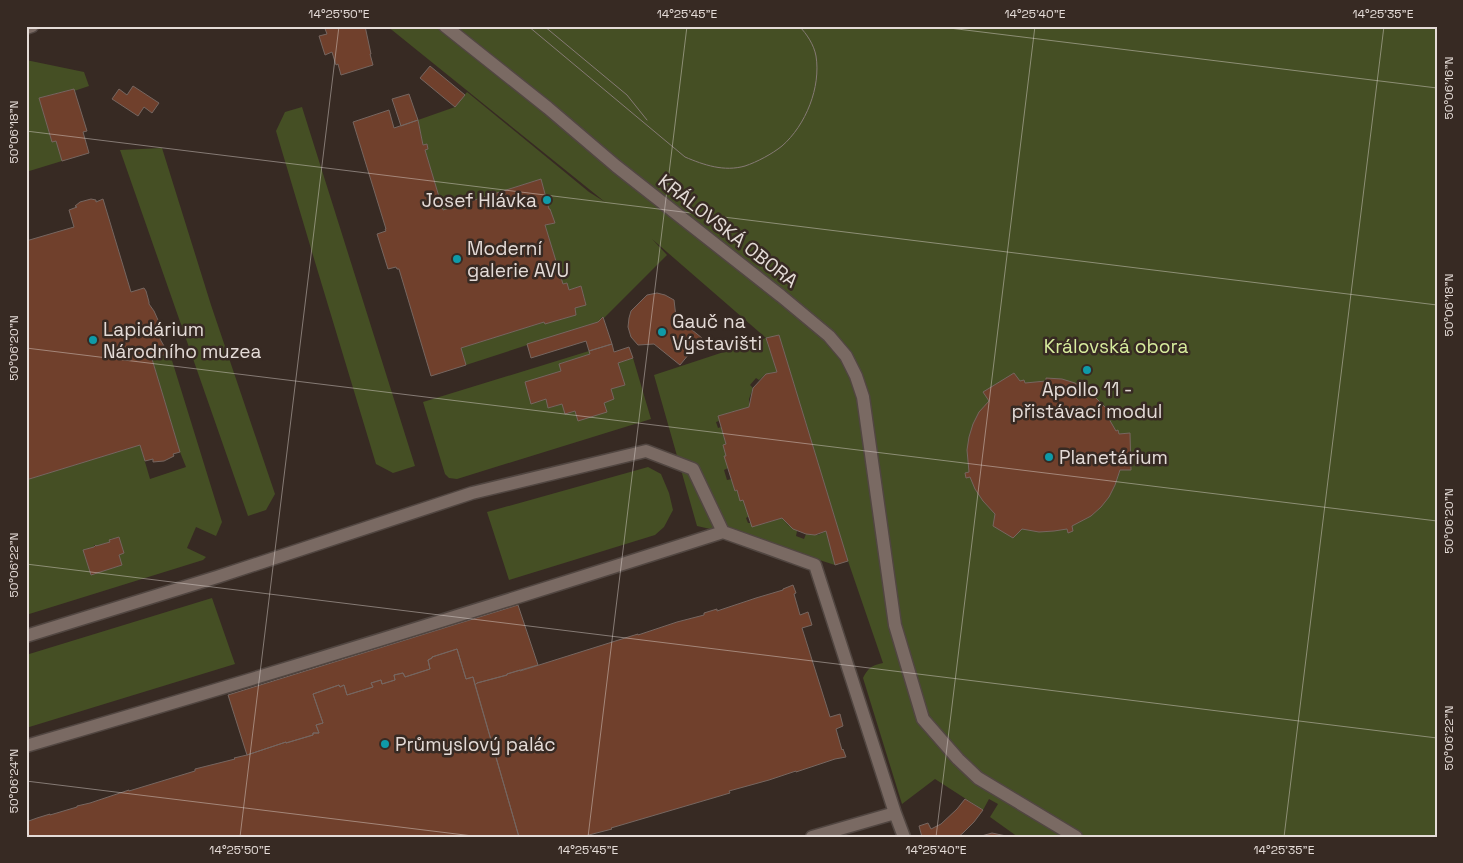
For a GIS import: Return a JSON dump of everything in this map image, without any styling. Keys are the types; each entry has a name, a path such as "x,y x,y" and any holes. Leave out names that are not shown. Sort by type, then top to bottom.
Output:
{"street":[{"path":"26,28 32,26"},
{"name":"KRÁLOVSKÁ OBORA","path":"445,26 548,108 616,166 781,296 829,336 846,356 856,376 863,397 895,626 923,718 958,759 978,778 1076,837"},
{"path":"26,636 217,577 472,493 646,451 693,469 724,532"},
{"path":"26,746 246,682 724,532 815,565 904,837"},
{"path":"812,837 895,813"}],"green space":[{"name":"Královská obora","path":"387,26 1437,26 1437,837 1018,837 990,817 998,804 989,799 983,810 935,779 902,804 863,678 871,668 883,663 848,561 779,335 766,339 777,372 766,374 759,380 756,378 750,385 753,388 749,399 749,407 718,416 719,421 716,422 718,428 721,427 726,444 725,456 728,468 724,470 727,480 732,479 735,491 737,490 743,500 749,516 746,518 748,523 751,523 753,527 782,518 797,531 796,536 804,539 806,534 818,535 826,531 835,565 750,538 697,526 654,375 766,338 652,239 667,255 604,318 602,317 598,322 466,365 461,348 544,322 545,324 576,315 575,308 586,304 581,286 569,290 567,283 563,284 545,225 555,223 541,179 443,210 425,150 428,149 427,144 423,145 418,120 455,107 467,92 589,192 605,202"},
{"path":"26,60 84,72 89,86 39,98 52,142 56,141 62,161 26,172"},
{"path":"302,107 415,466 393,473 376,464 276,131 285,112"},
{"path":"162,148 211,305 275,494 266,510 248,516 120,150"},
{"path":"589,351 590,354 559,364 561,371 539,378 549,408 562,404 565,414 575,411 607,411 604,403 614,399 611,389 625,385 618,363 633,358 651,419 457,479 449,478 445,474 423,402"},
{"path":"170,354 222,522 216,536 196,527 187,548 206,557 203,560 26,615 26,480 140,445 150,479 186,467 152,359","holes":["119,537 124,553 119,555 122,565 91,575 83,550 94,547 94,545 110,542 110,539"]},
{"path":"648,467 661,474 669,493 673,510 664,527 655,535 509,580 487,512"},
{"path":"212,598 235,664 26,728 26,655"}],"building":[{"path":"324,26 365,26 373,65 341,75 332,52 325,55 319,36 327,34"},
{"path":"430,66 465,95 455,107 420,78"},
{"path":"133,86 159,103 152,113 144,107 138,116 112,99 119,89 127,95"},
{"path":"74,89 87,131 83,132 89,153 62,161 56,141 52,142 39,98"},
{"path":"409,94 418,120 401,126 392,99"},
{"path":"389,110 394,128 418,120 423,145 427,144 428,149 425,150 443,210 541,179 555,223 545,225 563,284 567,283 569,290 581,286 586,305 575,308 576,315 545,324 544,322 461,348 466,365 431,376 399,269 396,267 388,269 377,234 386,231 386,229 353,122"},
{"name":"Lapidárium Národního muzea","path":"91,199 96,200 96,202 103,199 131,292 144,288 149,304 158,320 160,339 165,353 152,359 180,452 173,454 174,456 164,461 153,462 153,459 145,461 140,445 26,480 26,241 74,227 69,210 77,207 75,206 80,202"},
{"name":"Gauč na Výstavišti","path":"657,293 674,300 676,317 702,338 680,365 654,344 638,345 631,337 628,327 631,311 647,295"},
{"path":"603,317 612,344 589,351 586,341 531,358 527,344 598,322"},
{"path":"779,335 848,561 835,565 826,531 815,535 806,534 793,529 782,518 752,527 743,500 740,501 737,490 735,491 724,456 726,456 723,445 726,444 718,416 749,407 753,388 766,374 777,372 766,338"},
{"path":"612,344 614,352 629,347 633,358 618,363 625,385 611,389 614,399 604,403 607,412 578,421 575,411 565,414 562,404 548,408 546,399 531,404 525,382 561,371 559,364 590,354 589,351"},
{"name":"Planetárium","path":"1014,373 1020,381 1024,380 1025,383 1046,381 1046,378 1062,379 1075,383 1090,392 1108,410 1105,412 1119,434 1130,433 1131,470 1120,470 1109,497 1101,507 1091,516 1072,526 1073,531 1068,533 1067,529 1039,532 1022,529 1013,538 993,526 995,514 983,501 970,477 966,478 965,473 969,472 967,450 969,437 979,412 989,401 983,392"},
{"path":"119,537 124,553 119,555 122,565 91,575 83,550 110,542 109,540"},
{"name":"Průmyslový palác","path":"793,585 800,615 808,612 812,625 802,628 830,717 840,714 843,726 836,729 846,757 581,837 519,837 475,685 477,683 704,615 704,613 717,609 717,611"},
{"path":"518,605 538,665 475,685 473,677 466,679 457,649 432,657 428,660 430,669 405,677 403,673 394,675 395,680 382,684 381,680 371,683 373,687 347,695 344,685 340,687 339,685 313,694 323,723 316,725 319,733 313,733 313,735 247,755 228,695"},
{"name":"Průmyslový palác","path":"457,649 466,679 473,677 519,837 26,837 26,822 37,818 313,735 313,733 319,733 316,725 323,723 313,694 344,685 347,695 373,687 371,683 381,680 382,684 395,680 394,675 403,673 405,677 430,669 428,660 432,657"},
{"path":"965,799 983,810 963,833 958,837 922,837 919,826 928,823 931,829 941,824"},
{"path":"992,833 1011,837 978,837"}],"tram line":[{"path":"528,26 685,157 722,168 745,166 778,149 791,137 805,116 814,93 817,68 814,48 799,26"},
{"path":"544,26 627,95 647,120"}],"place":[{"name":"Josef Hlávka","path":"547,200"},
{"name":"Moderní galerie AVU","path":"457,259"},
{"name":"Gauč na Výstavišti","path":"662,332"},
{"name":"Lapidárium Národního muzea","path":"93,340"},
{"name":"Apollo 11 - přistávací modul","path":"1087,370"},
{"name":"Planetárium","path":"1049,457"},
{"name":"Průmyslový palác","path":"385,744"}]}
